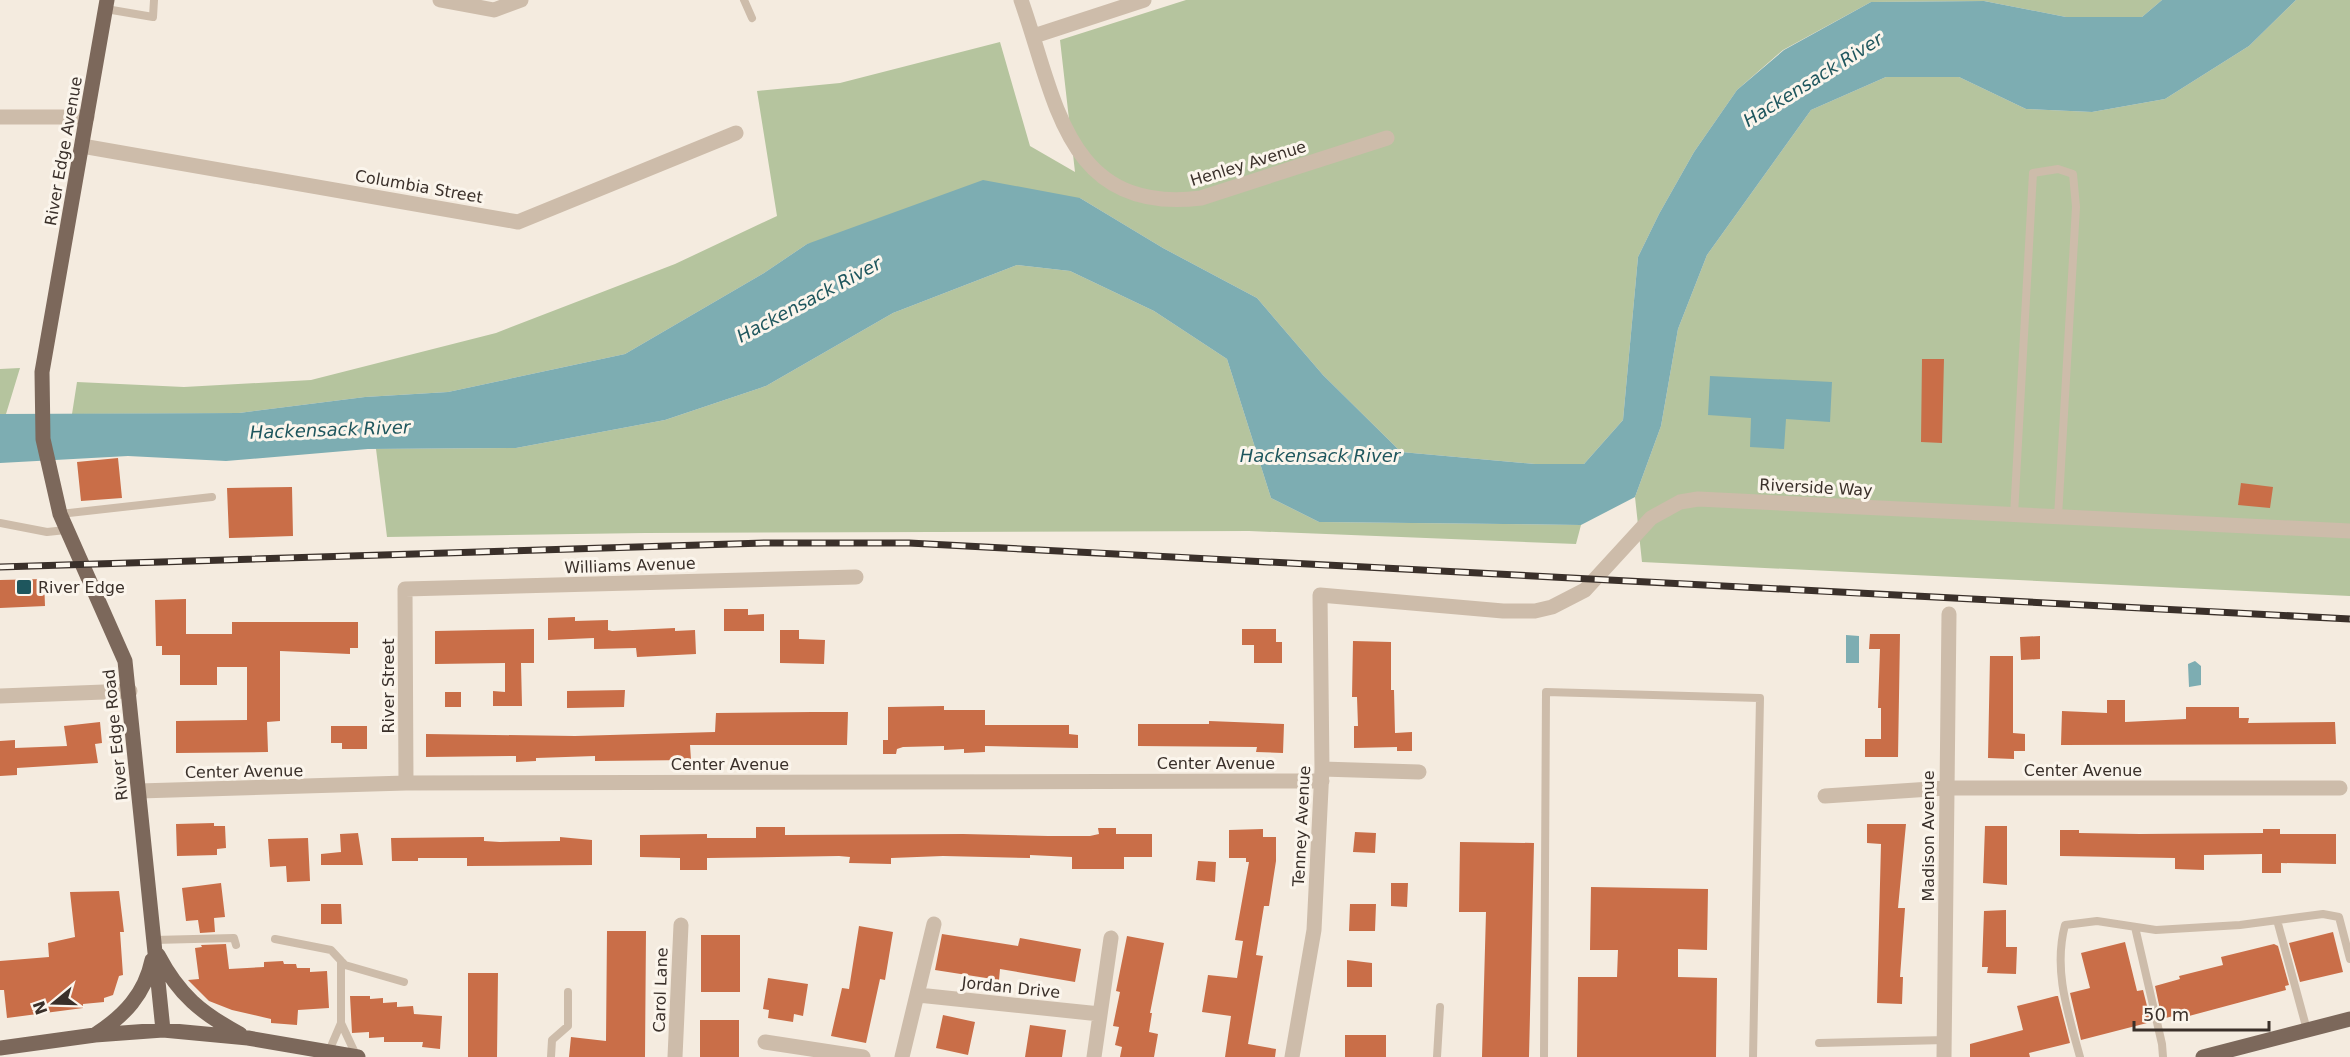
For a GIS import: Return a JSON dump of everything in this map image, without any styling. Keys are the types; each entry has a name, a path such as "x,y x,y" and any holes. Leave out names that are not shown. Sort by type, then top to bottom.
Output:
{"main road":[{"name":"River Edge Avenue","path":"54,309 106,4"},
{"name":"River Edge Road","path":"54,309 42,372 40,408 48,470 66,530 125,661 130,691 163,1030"},
{"path":"95,1035 120,1018 135,1000 149,974 154,944"},
{"path":"154,944 170,978 189,999 208,1017 249,1038"},
{"path":"2203,1057 2350,1019"},
{"path":"0,1048 95,1035 163,1030 249,1038 318,1053 357,1057"}],"street":[{"path":"440,0 494,10 520,0"},
{"name":"Henley Avenue","path":"1022,0 1061,120 1076,150 1109,182 1141,196 1178,201 1201,198 1387,138"},
{"path":"1034,36 1144,0"},
{"path":"0,117 87,117"},
{"name":"Columbia Street","path":"82,146 518,222 736,133"},
{"name":"Riverside Way","path":"1320,595 1503,611 1544,609 1585,590 1651,518 1680,502 1698,499 2350,531"},
{"name":"Williams Avenue","path":"405,589 856,577"},
{"name":"River Street","path":"405,589 406,783"},
{"name":"Tenney Avenue","path":"1292,1057 1314,930 1322,775 1320,595"},
{"name":"Madison Avenue","path":"1944,1057 1946,1040 1949,614"},
{"path":"0,696 130,691"},
{"name":"Center Avenue","path":"139,791 406,783 1322,775 1419,772"},
{"name":"Center Avenue","path":"1825,796 1946,788 2340,788"},
{"path":"902,1057 934,924"},
{"name":"Carol Lane","path":"675,1057 681,925"},
{"path":"1094,1057 1111,938"},
{"name":"Jordan Drive","path":"918,995 1100,1014"},
{"path":"765,1042 863,1057"}],"lane":[{"path":"106,4 153,17 154,0"},
{"path":"744,0 752,18"},
{"path":"2014,515 2033,173 2058,169 2073,174 2076,207 2058,517"},
{"path":"60,514 212,497"},
{"path":"0,523 47,532 66,530"},
{"path":"1544,1057 1546,692 1760,698 1753,1057"},
{"path":"2080,1057 2063,994 2060,945 2065,925 2097,921 2156,930 2323,914 2339,917 2350,959"},
{"path":"2277,920 2307,1030"},
{"path":"2135,927 2163,1057"},
{"path":"154,944 234,938 236,945"},
{"path":"275,939 331,950 345,965 404,982"},
{"path":"341,961 341,1023 357,1057"},
{"path":"551,1057 552,1040 568,1026 568,992"},
{"path":"1437,1057 1440,1007"},
{"path":"318,1053 341,1023"},
{"path":"1819,1043 1946,1040"}],"green space":[{"path":"1186,0 2162,0 2142,17 2066,17 1984,1 1871,2 1783,50 1737,90 1694,152 1638,257 1623,420 1584,464 1535,464 1401,452 1323,375 1257,298 1163,248 1080,198 807,244 764,273 625,354 448,392 365,397 239,413 72,414 77,382 184,387 311,380 496,333 675,264 777,216 757,91 840,83 1000,42 1030,146 1075,172 1060,40"},
{"path":"2296,0 2350,0 2350,596 1642,562 1635,497 1661,426 1678,329 1707,255 1811,110 1886,77 1959,77 2026,109 2092,112 2165,99 2249,46"},
{"path":"1017,265 1070,271 1154,311 1227,359 1271,498 1319,522 1581,525 1576,544 1249,531 645,533 387,537 376,449 516,448 665,420 766,386 893,313"},
{"path":"20,368 6,414 0,414 0,369"}],"water":[{"name":"Hackensack River","path":"2162,0 2296,0 2249,46 2165,99 2092,112 2026,109 1959,77 1886,77 1811,110 1707,255 1678,329 1661,426 1635,497 1581,525 1319,522 1271,498 1227,359 1154,311 1070,271 1017,265 893,313 766,386 665,420 516,448 368,449 226,461 128,456 0,463 0,414 239,413 365,397 448,392 625,354 764,273 807,244 983,180 1080,198 1163,248 1257,298 1323,375 1401,452 1535,464 1584,464 1623,420 1638,257 1694,152 1737,90 1784,50 1871,2 1984,1 2066,17 2142,17"},
{"path":"1710,376 1832,382 1830,422 1786,419 1784,449 1750,447 1751,418 1708,415"},
{"path":"1846,635 1859,636 1859,663 1846,663"},
{"path":"2195,661 2201,666 2201,685 2189,687 2188,664"}],"building":[{"path":"1922,359 1944,359 1942,443 1921,442"},
{"path":"118,458 122,498 81,501 77,462"},
{"path":"2241,483 2273,487 2270,508 2238,505"},
{"path":"292,487 293,536 229,538 227,488"},
{"path":"44,579 45,606 0,608 0,580"},
{"path":"186,599 186,634 232,634 232,622 358,622 358,648 350,648 350,654 280,651 280,721 267,722 268,752 176,753 176,721 247,720 247,667 217,667 217,685 180,685 180,655 162,655 162,646 156,646 155,600"},
{"path":"724,609 748,609 748,615 764,614 764,631 724,631"},
{"path":"575,617 575,621 608,620 608,630 612,631 675,628 675,631 695,630 696,654 637,657 636,648 594,649 594,638 548,640 548,618"},
{"path":"534,629 534,663 521,663 522,706 493,706 493,691 505,692 505,663 435,664 435,631"},
{"path":"1242,629 1276,629 1276,642 1282,642 1282,663 1254,663 1254,645 1242,645"},
{"path":"780,630 799,630 799,639 825,640 824,664 780,663"},
{"path":"1870,634 1900,634 1898,757 1865,757 1865,739 1881,739 1881,708 1878,708 1880,649 1869,649"},
{"path":"2040,636 2040,659 2021,660 2020,637"},
{"path":"1353,641 1391,642 1391,690 1394,690 1395,733 1412,732 1412,751 1397,751 1397,747 1354,748 1354,726 1358,726 1357,697 1352,697"},
{"path":"1990,656 2013,656 2013,733 2025,734 2025,751 2014,751 2014,759 1988,758"},
{"path":"625,690 624,707 567,708 567,691"},
{"path":"445,692 461,692 461,707 445,707"},
{"path":"2107,700 2125,700 2125,722 2186,719 2186,707 2239,707 2239,718 2249,718 2248,723 2335,722 2336,744 2061,745 2062,711 2107,713"},
{"path":"944,706 944,710 985,710 985,725 1069,725 1069,734 1078,735 1078,748 985,746 985,752 964,753 964,749 944,750 944,746 903,747 897,749 896,754 883,754 883,740 888,740 888,707"},
{"path":"848,712 847,745 690,745 691,760 595,761 595,756 536,758 536,761 516,762 516,756 426,757 426,734 575,736 715,732 716,713"},
{"path":"1209,721 1284,724 1283,753 1256,752 1257,747 1138,746 1138,724 1209,724"},
{"path":"100,722 102,743 95,744 98,763 17,768 17,775 0,776 0,741 15,740 15,748 67,746 64,726"},
{"path":"331,726 367,726 367,749 342,749 342,743 331,743"},
{"path":"214,823 214,826 225,826 226,848 217,849 217,855 177,856 176,824"},
{"path":"1867,824 1906,824 1898,908 1905,908 1900,977 1903,977 1902,1004 1877,1003 1881,844 1867,843"},
{"path":"1985,826 2007,826 2007,885 1983,883"},
{"path":"756,827 785,827 785,835 1048,836 1090,836 1099,834 1098,828 1116,828 1116,834 1152,834 1152,857 1124,857 1124,869 1072,869 1072,857 1030,855 1030,858 943,856 891,858 891,864 849,863 850,857 839,856 707,858 707,870 680,870 680,858 640,857 640,835 707,834 707,838 756,838"},
{"path":"1263,829 1263,837 1276,837 1276,861 1269,906 1264,906 1256,955 1263,956 1248,1044 1276,1049 1275,1057 1225,1057 1231,1016 1202,1012 1208,975 1237,978 1243,941 1235,940 1249,862 1246,862 1246,858 1229,858 1229,830"},
{"path":"2263,829 2280,829 2280,834 2336,834 2336,864 2281,863 2281,873 2262,873 2262,854 2204,855 2204,870 2175,869 2175,858 2060,856 2060,830 2079,830 2079,833 2140,834 2263,833"},
{"path":"1355,832 1376,833 1375,853 1353,852"},
{"path":"358,833 363,865 321,865 321,854 341,852 340,834"},
{"path":"484,837 484,841 500,842 560,841 560,837 592,840 592,865 467,866 467,858 418,858 418,861 392,861 391,838"},
{"path":"308,838 310,881 287,882 286,866 270,867 268,839"},
{"path":"1460,842 1534,843 1529,1057 1482,1057 1486,912 1459,912"},
{"path":"1198,861 1216,862 1215,882 1196,880"},
{"path":"221,883 225,917 214,918 215,932 200,933 198,920 186,921 182,888"},
{"path":"1391,883 1408,883 1407,907 1391,906"},
{"path":"1591,887 1708,889 1707,950 1678,949 1678,977 1717,978 1716,1057 1577,1057 1578,977 1617,977 1618,950 1590,950"},
{"path":"119,891 124,932 120,932 123,975 119,976 113,995 104,998 104,1002 83,1004 83,1008 7,1018 4,990 0,990 0,961 49,957 48,943 75,937 70,892"},
{"path":"321,904 341,904 342,924 321,924"},
{"path":"1350,904 1376,904 1375,931 1349,931"},
{"path":"2006,910 2006,947 2017,947 2016,974 1987,973 1988,967 1982,967 1984,911"},
{"path":"859,926 893,932 885,980 880,979 866,1043 831,1036 842,988 849,989"},
{"path":"607,931 646,931 645,1057 569,1057 571,1037 606,1041"},
{"path":"2333,932 2343,972 2300,982 2289,943"},
{"path":"942,934 1018,946 1020,938 1081,949 1075,982 1000,969 999,980 935,970"},
{"path":"701,935 740,935 740,992 701,992"},
{"path":"1127,936 1164,943 1150,1013 1152,1013 1149,1032 1158,1034 1154,1057 1120,1057 1122,1047 1115,1045 1119,1027 1113,1026 1120,992 1116,991"},
{"path":"2125,942 2137,991 2143,990 2151,1022 2081,1040 2070,993 2090,988 2081,953"},
{"path":"226,944 229,969 264,967 264,962 283,961 284,964 296,964 297,968 310,968 310,972 327,971 329,1008 298,1010 297,1025 271,1023 271,1019 232,1010 209,1001 188,980 199,979 195,948 202,947 201,945"},
{"path":"2274,944 2278,946 2289,985 2285,986 2286,990 2189,1016 2188,1012 2162,1019 2155,986 2180,979 2179,976 2223,965 2221,957"},
{"path":"1347,960 1372,963 1372,987 1347,987"},
{"path":"468,973 498,973 497,1057 468,1057"},
{"path":"768,978 808,984 803,1016 794,1014 793,1022 768,1018 769,1010 763,1009"},
{"path":"350,996 383,998 383,1003 397,1002 397,1007 413,1006 414,1014 442,1016 440,1049 422,1047 423,1042 384,1042 384,1037 369,1038 369,1032 352,1033"},
{"path":"2058,996 2070,1043 2029,1053 2030,1057 1970,1057 1970,1044 2023,1030 2017,1006"},
{"path":"943,1015 975,1022 968,1055 936,1048"},
{"path":"700,1020 739,1020 739,1057 700,1057"},
{"path":"1030,1025 1066,1030 1062,1057 1025,1057"},
{"path":"1345,1035 1386,1035 1386,1057 1345,1057"}],"railway":[{"path":"0,567 764,543 909,543 2350,619"}],"place":[{"name":"River Edge","path":"24,587"}]}
